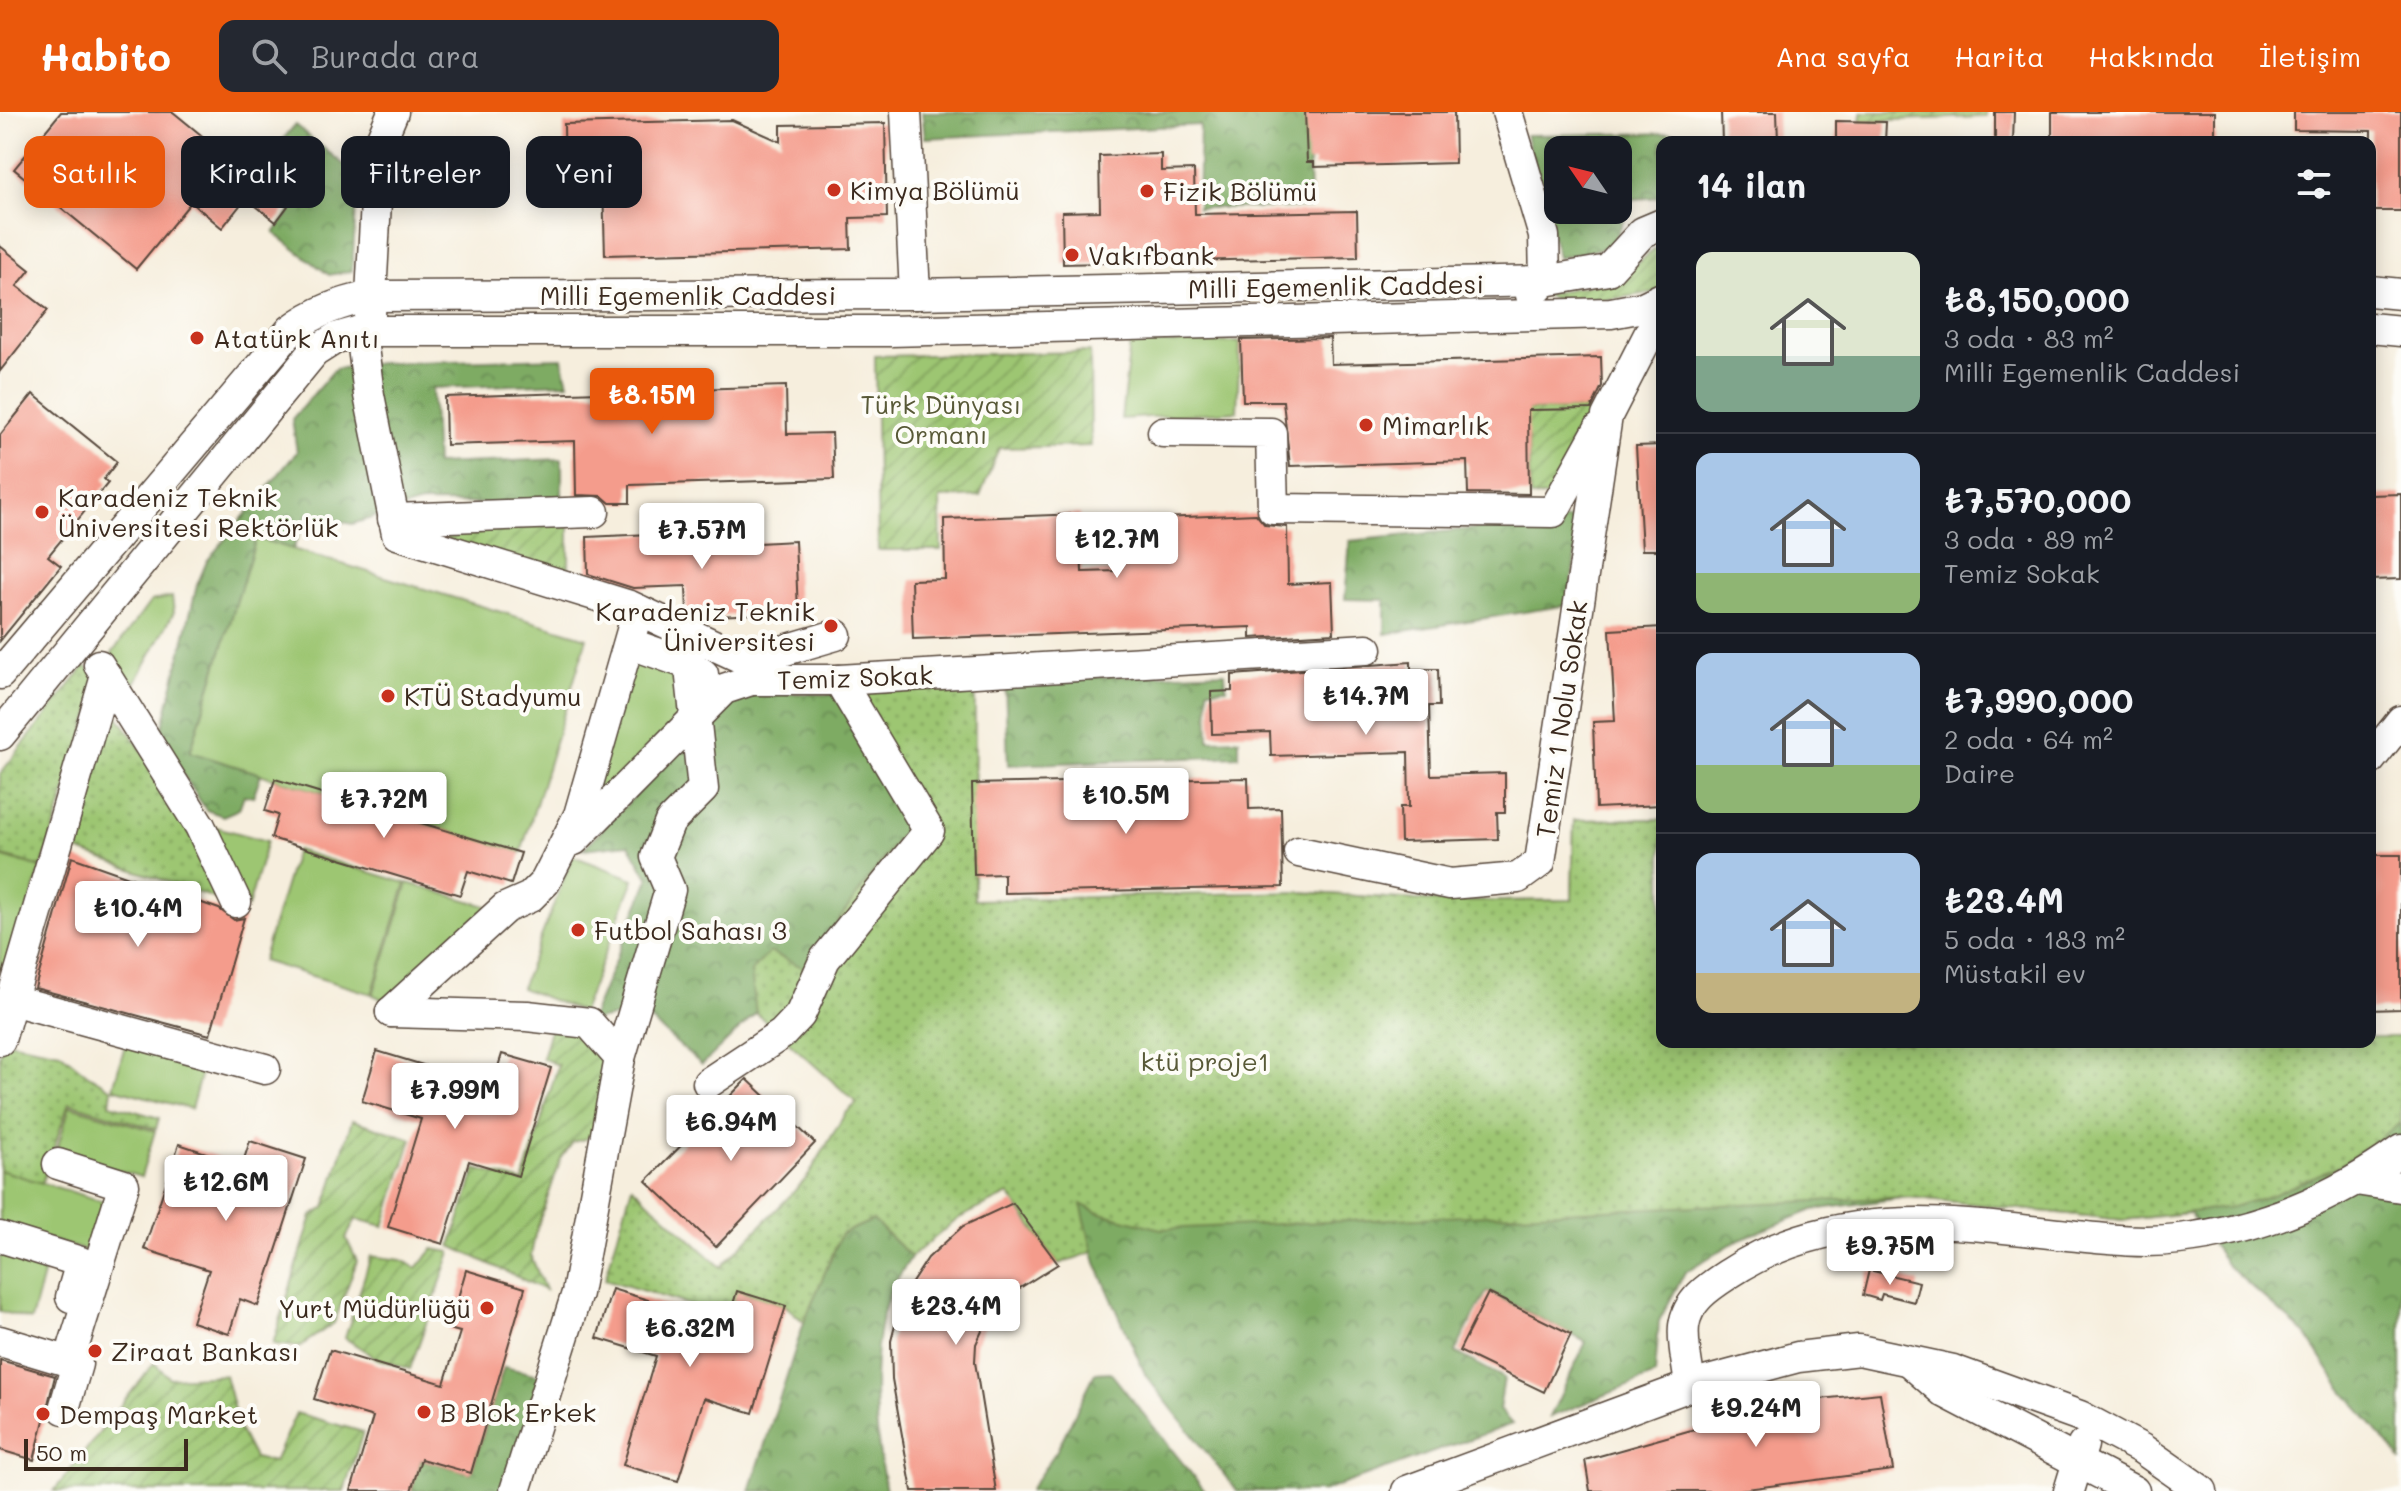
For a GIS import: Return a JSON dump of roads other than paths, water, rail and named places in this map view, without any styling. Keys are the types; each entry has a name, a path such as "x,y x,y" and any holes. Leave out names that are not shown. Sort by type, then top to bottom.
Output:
{"street":[{"path":"393,112 379,145 371,296 365,331 369,395 393,519 594,512"},
{"path":"906,112 915,294"},
{"path":"1507,112 1544,236 1545,281"},
{"name":"Milli Egemenlik Caddesi","path":"1,666 291,330 315,312 371,296 915,294 1545,281 1608,270 1643,232 1656,227"},
{"name":"Milli Egemenlik Caddesi","path":"1510,315 1545,281"},
{"path":"2376,292 2401,294"},
{"name":"Milli Egemenlik Caddesi","path":"0,735 314,352 336,338 365,331 905,330 1611,313 1643,307 1656,301"},
{"path":"1611,313 1647,337"},
{"name":"Temiz 1 Nolu Sokak","path":"1299,852 1450,884 1518,878 1540,862 1607,416 1656,320"},
{"path":"2376,329 2401,331"},
{"path":"1163,432 1271,433 1273,509 1553,512 1607,416"},
{"name":"Temiz Sokak","path":"393,519 397,534 638,610 686,631 709,646 741,677 839,680 1367,649"},
{"path":"620,1058 589,1023 527,1016 391,1012 505,908 530,897 545,882 564,850 579,815 631,644 638,610"},
{"path":"515,1491 577,1293 620,1058 670,890 656,857 670,822 703,789 686,631"},
{"path":"564,850 696,716 741,677 836,635"},
{"path":"631,644 688,664 741,677"},
{"path":"1,666 35,691"},
{"path":"0,1040 101,668 200,826 236,902"},
{"path":"708,1083 782,1034 800,1015 825,959 929,831 839,680"},
{"path":"2376,752 2401,721"},
{"path":"12,1000 265,1069"},
{"path":"1690,1386 1684,1325 1695,1298 1753,1258 1790,1241 1885,1221 1953,1222 2126,1241 2176,1240 2225,1232 2291,1212 2356,1180 2401,1150"},
{"path":"58,1164 124,1185 74,1345 77,1364 64,1409"},
{"path":"2356,1180 2401,1187"},
{"path":"0,1237 81,1262 61,1359 0,1341"},
{"path":"1407,1491 1690,1386 1798,1357 1859,1350 1964,1373 2088,1420 2142,1449 2202,1491"},
{"path":"1911,1363 1944,1392 2080,1462 2127,1490 2142,1449"},
{"path":"2069,1491 2080,1462 2088,1420"}],"place":[{"name":"Kimya Bölümü","path":"834,190"},
{"name":"Fizik Bölümü","path":"1147,191"},
{"name":"Vakıfbank","path":"1072,255"},
{"name":"Atatürk Anıtı","path":"197,338"},
{"name":"Mimarlık","path":"1366,425"},
{"name":"Karadeniz Teknik Üniversitesi Rektörlük","path":"42,512"},
{"name":"Karadeniz Teknik Üniversitesi","path":"831,626"},
{"name":"KTÜ Stadyumu","path":"388,696"},
{"name":"Futbol Sahası 3","path":"578,930"},
{"name":"Yurt Müdürlüğü","path":"487,1308"},
{"name":"Ziraat Bankası","path":"95,1351"},
{"name":"B Blok Erkek","path":"424,1412"},
{"name":"Dempaş Market","path":"43,1414"}],"park label":[{"name":"Türk Dünyası Ormanı","path":"941,419"},
{"name":"ktü proje1","path":"1205,1061"}]}
